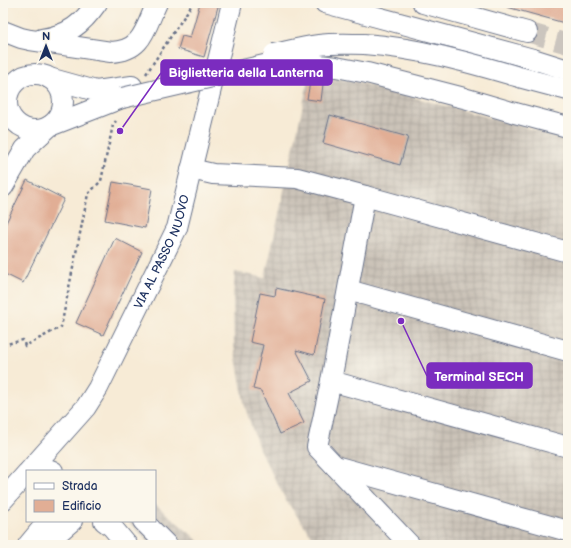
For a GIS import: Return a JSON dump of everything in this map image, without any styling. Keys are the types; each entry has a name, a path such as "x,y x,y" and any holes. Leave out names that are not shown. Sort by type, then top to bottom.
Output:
{"lane":[{"path":"3,31 30,40 111,52 127,50 139,41 157,3"},
{"name":"VIA AL PASSO NUOVO","path":"36,470 86,407 98,388 177,228 232,3"},
{"path":"326,3 568,70"},
{"path":"423,3 527,32"},
{"path":"93,9 86,29 88,35 91,41 99,47 111,52"},
{"path":"30,40 45,38 70,31 79,25 93,9"},
{"path":"7,99 7,108 10,117 16,124 24,129 42,130 134,86 288,51 320,45 351,44 385,46 421,51 458,59 568,90"},
{"path":"3,123 9,90 14,83 30,75 40,75 96,91 286,61 336,67 367,73 568,127"},
{"path":"3,187 25,150 58,120 62,111 63,102 61,92 56,84 49,78"},
{"path":"191,169 213,174 297,178 568,252"},
{"path":"365,196 331,381 317,447 410,545"},
{"path":"348,290 568,351"},
{"path":"331,381 568,447"},
{"path":"334,465 568,531"},
{"name":"VIA AL PASSO NUOVO","path":"3,500 26,479"},
{"path":"28,545 47,522"},
{"path":"50,545 58,533 71,522"},
{"path":"105,522 112,527 127,545"},
{"path":"144,522 167,545"}],"path":[{"path":"134,86 193,3"},
{"path":"3,345 23,340 25,346 61,327 88,194 101,181 113,125 117,119"}],"shaded area":[{"path":"309,77 349,80 568,139 568,545 318,545 287,502 259,449 245,407 234,346 233,297 235,272 265,278"},
{"path":"156,505 202,545 152,545 128,522 156,522"}],"building":[{"path":"200,3 219,3 204,57 178,49 182,36 190,38"},
{"path":"507,3 568,3 568,24 507,7"},
{"path":"310,82 323,84 321,101 307,99"},
{"path":"330,115 408,137 400,165 323,143"},
{"path":"27,180 64,199 23,283 3,273 3,229"},
{"path":"113,182 152,189 145,228 105,220"},
{"path":"115,238 142,252 103,335 76,323"},
{"path":"276,288 325,299 314,355 296,350 312,381 289,393 304,423 280,434 261,391 253,389 263,345 250,342 260,293 275,296"}],"tunnel":[{"path":"527,32 568,44"}],"place":[{"name":"Biglietteria della Lanterna","path":"120,131"},
{"name":"Terminal SECH","path":"401,321"}]}
